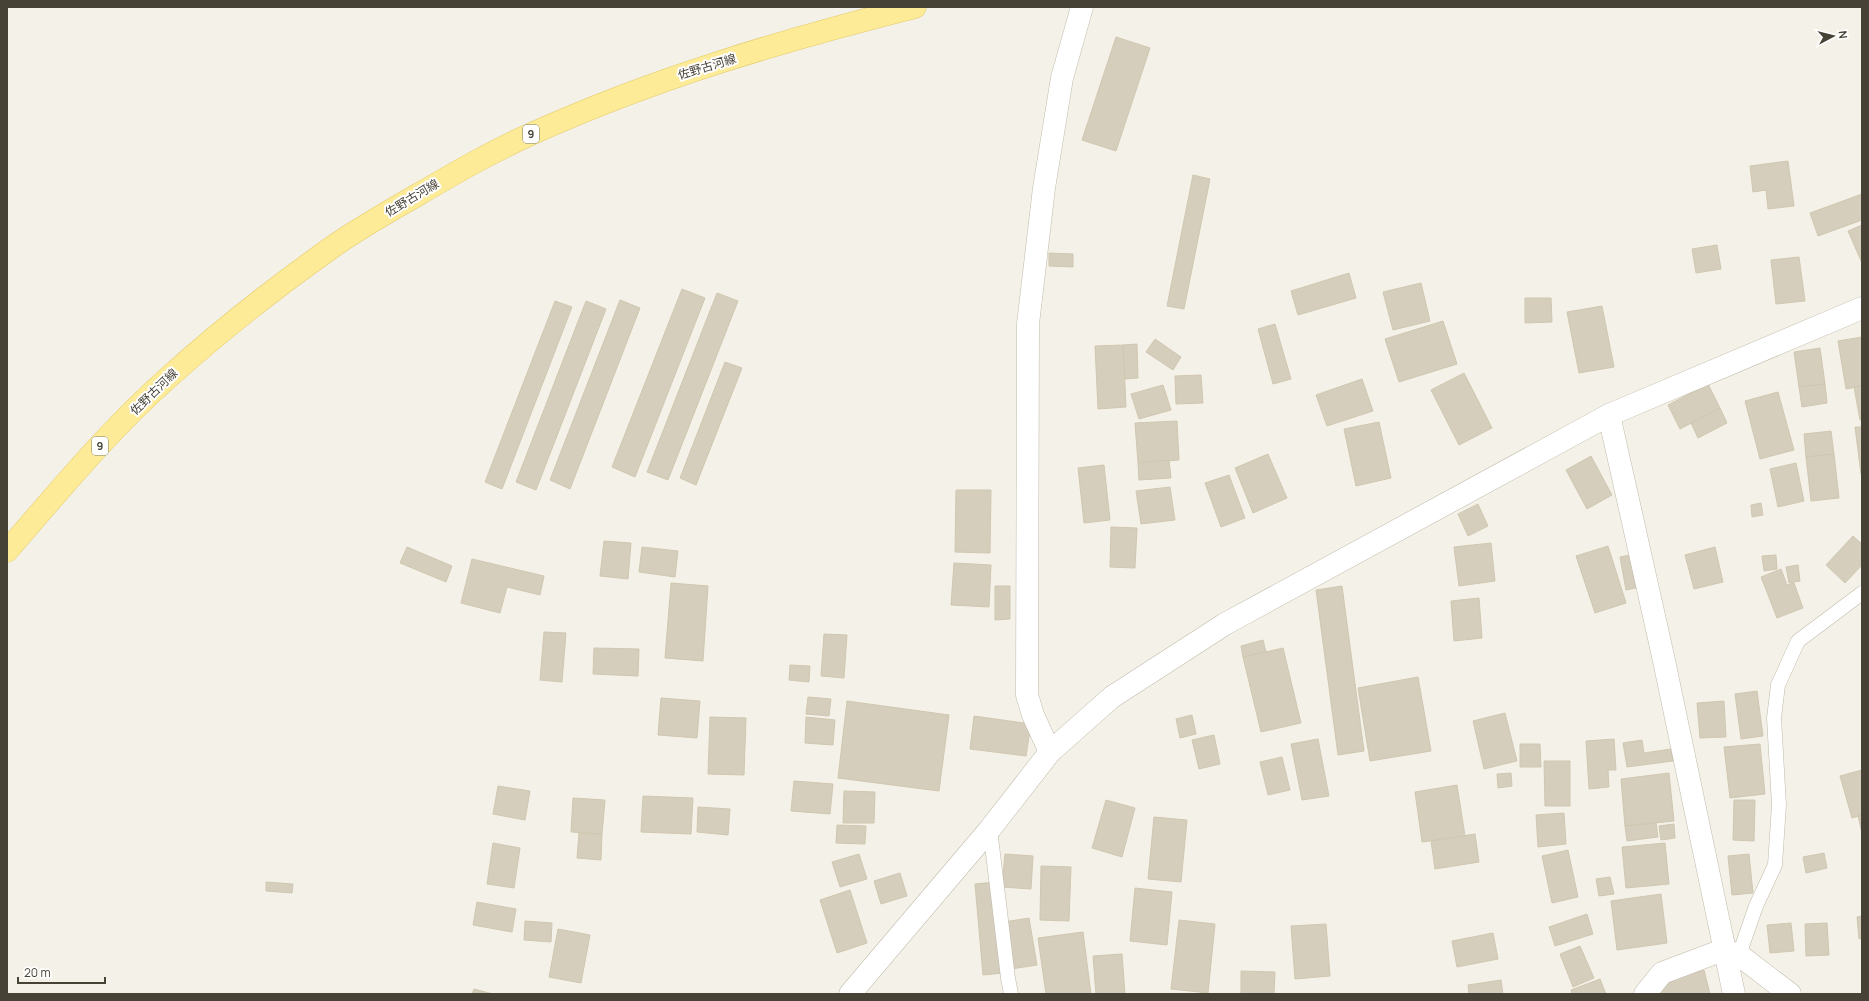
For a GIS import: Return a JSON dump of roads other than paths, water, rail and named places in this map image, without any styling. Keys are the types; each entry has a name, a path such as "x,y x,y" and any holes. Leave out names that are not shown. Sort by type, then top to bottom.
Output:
{"main road":[{"name":"佐野古河線","path":"7,551 72,476 135,410 202,348 332,247 462,168 527,136 600,104 682,74 853,23 915,7"}],"street":[{"path":"1050,752 1033,715 1028,695 1028,324 1046,173 1062,78 1082,7"},
{"path":"850,994 990,829 1050,752 1112,697 1225,624 1609,415 1862,308"},
{"path":"1609,415 1731,952 1734,994"},
{"path":"1645,994 1662,973 1731,952"},
{"path":"1731,952 1790,994"}],"lane":[{"path":"1731,952 1756,906 1775,865 1779,805 1774,718 1778,685 1798,640 1862,593"},
{"path":"990,829 1011,994"}]}
